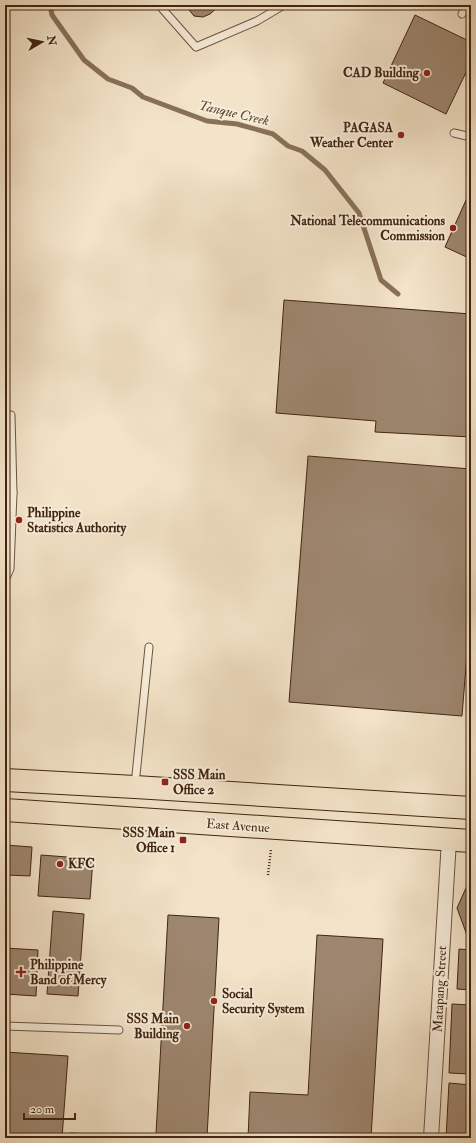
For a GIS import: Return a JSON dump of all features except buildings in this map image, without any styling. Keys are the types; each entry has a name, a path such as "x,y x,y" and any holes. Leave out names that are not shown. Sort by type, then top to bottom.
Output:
{"main road":[{"path":"5,780 471,808"},
{"name":"East Avenue","path":"5,810 471,841"}],"street":[{"name":"Matapang Street","path":"431,1138 448,840"}],"lane":[{"path":"159,5 196,47 257,21 284,5"},
{"path":"462,14 467,5"},
{"path":"454,133 471,137"},
{"path":"5,580 10,569 14,493 12,415"},
{"path":"5,493 14,493"},
{"path":"135,787 149,647"},
{"path":"5,1026 119,1030"}],"path":[{"path":"268,875 271,850"},
{"path":"380,1136 406,1137"}],"waterway":[{"name":"Tanque Creek","path":"50,5 52,15 84,60 108,79 132,88 143,97 207,121 237,124 273,134 288,146 302,151 325,170 359,213 381,280 398,294"}],"place":[{"name":"CAD Building","path":"427,73"},
{"name":"PAGASA Weather Center","path":"401,135"},
{"name":"National Telecommunications Commission","path":"453,228"},
{"name":"Philippine Statistics Authority","path":"19,520"},
{"name":"SSS Main Office 2","path":"165,782"},
{"name":"SSS Main Office 1","path":"183,840"},
{"name":"KFC","path":"60,864"},
{"name":"Philippine Band of Mercy","path":"21,972"},
{"name":"Social Security System","path":"214,1001"},
{"name":"SSS Main Building","path":"187,1026"}]}
